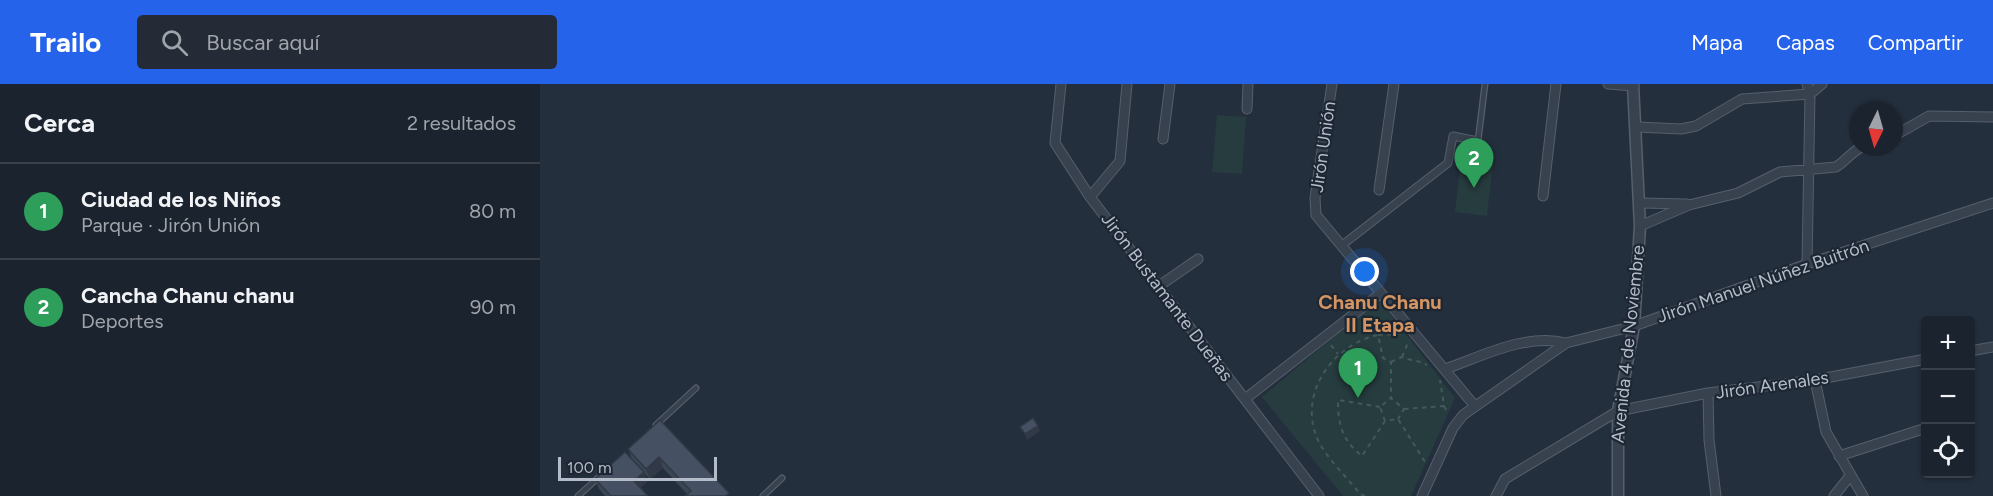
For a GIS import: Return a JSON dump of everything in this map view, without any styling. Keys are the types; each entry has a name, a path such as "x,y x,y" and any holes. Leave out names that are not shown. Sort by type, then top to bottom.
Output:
{"street":[{"name":"Jirón Bustamante Dueñas","path":"1061,84 1055,143 1090,197 1320,496"},
{"path":"1090,197 1120,161 1127,84"},
{"path":"1163,139 1170,84"},
{"path":"1246,109 1248,84"},
{"name":"Jirón Unión","path":"1332,84 1315,207 1316,215 1381,293 1442,372 1474,405"},
{"path":"1379,190 1394,84"},
{"path":"1543,196 1556,84"},
{"path":"1608,84 1634,85"},
{"path":"1637,127 1681,129 1696,126 1742,99 1808,89 1822,84"},
{"name":"Avenida 4 de Noviembre","path":"1618,496 1618,411 1634,326 1641,203 1634,85"},
{"path":"1807,264 1808,89"},
{"path":"1903,131 1929,116 1993,117"},
{"path":"1341,246 1448,163 1453,136 1478,141"},
{"path":"1640,226 1689,205 1738,193 1780,172 1836,167 1844,163 1849,156"},
{"path":"1641,203 1689,205"},
{"name":"Jirón Manuel Núñez Buitrón","path":"1422,496 1453,428 1474,405 1566,343 1634,326 1807,264 1993,203"},
{"path":"1159,286 1198,259"},
{"path":"1245,399 1381,293"},
{"path":"1442,372 1530,340 1549,339 1566,343"},
{"path":"1975,350 1993,347 1993,341"},
{"name":"Jirón Arenales","path":"1496,496 1505,479 1618,411 1708,393 1815,380 1921,360"},
{"path":"1815,380 1826,432 1863,496"},
{"path":"1708,393 1709,440 1716,496"},
{"path":"1839,456 1921,430"},
{"path":"1834,496 1850,476"}],"lane":[{"path":"1478,141 1485,84"},
{"path":"654,427 696,388"},
{"path":"578,496 603,473"},
{"path":"763,496 782,478"}],"path":[{"path":"1378,335 1383,358 1391,362"},
{"path":"1365,496 1360,494 1318,439 1314,427 1313,404 1318,382 1338,354 1362,339 1378,335 1410,335 1402,357 1391,362"},
{"path":"1328,342 1338,354"},
{"path":"1402,357 1409,360 1418,359 1431,367"},
{"path":"1380,407 1390,398 1391,362"},
{"path":"1442,372 1444,406 1448,413"},
{"path":"1390,398 1404,409 1444,406"},
{"path":"1380,407 1338,400 1338,421 1342,436 1362,456 1385,421 1398,419"},
{"path":"1380,407 1385,421"},
{"path":"1398,419 1404,409"},
{"path":"1398,419 1433,475"}],"green space":[{"path":"1217,115 1246,117 1242,174 1212,172"},
{"path":"1461,160 1493,163 1487,216 1455,212"},
{"path":"1379,299 1455,398 1411,496 1343,496 1262,397"}],"building":[{"path":"1033,418 1038,426 1025,434 1020,427"},
{"path":"660,420 729,493 726,496 685,496 691,491 659,457 646,469 628,449"},
{"path":"625,452 644,472 634,481 648,496 611,496 595,479"}],"place":[{"name":"Cancha Chanu chanu","path":"1474,188"},
{"name":"Ciudad de los Niños","path":"1358,398"}],"district":[{"name":"Chanu Chanu II Etapa","path":"1380,314"}]}
